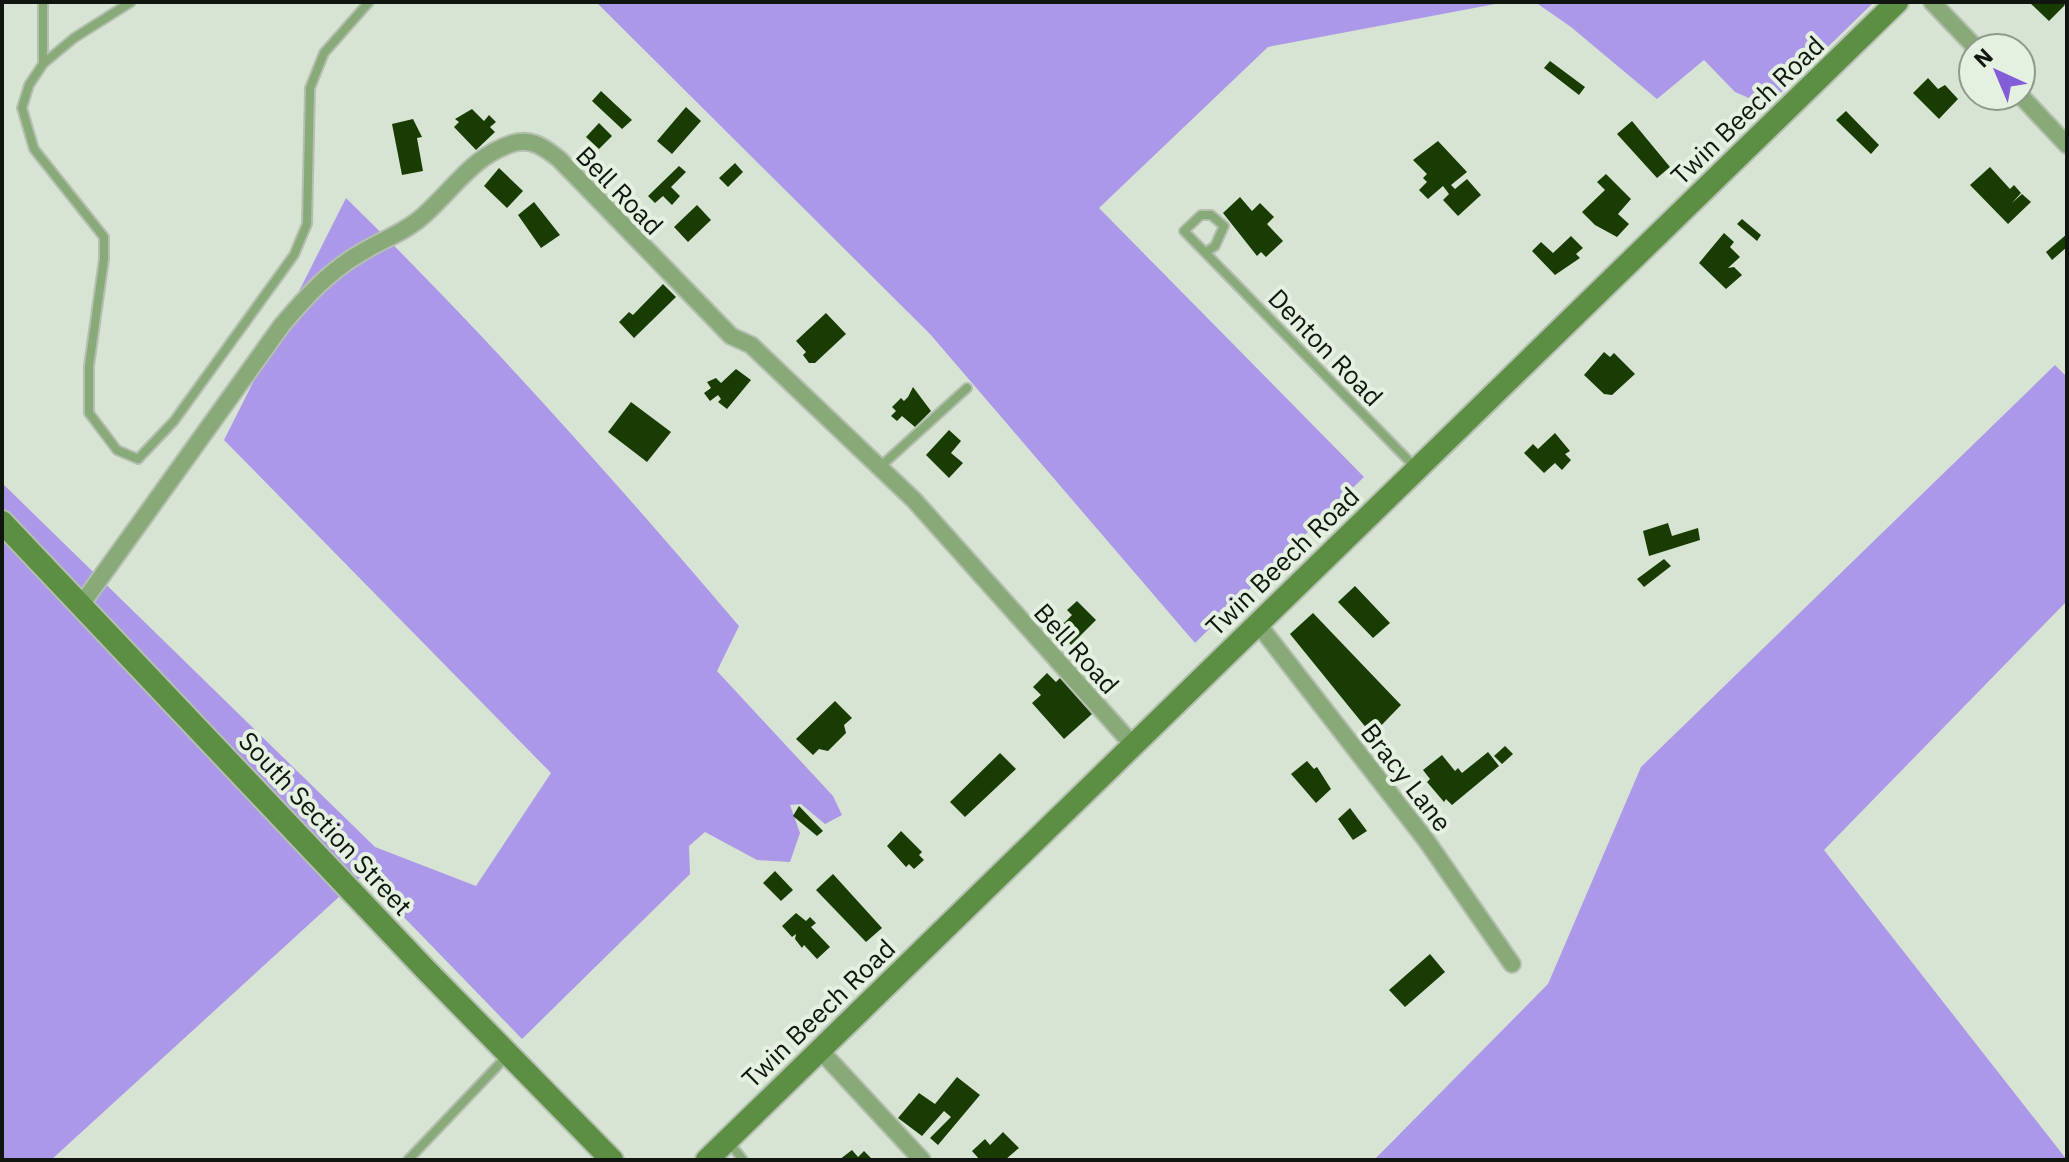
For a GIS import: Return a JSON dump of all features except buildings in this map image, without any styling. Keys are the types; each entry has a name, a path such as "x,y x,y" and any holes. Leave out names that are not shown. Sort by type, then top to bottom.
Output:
{"street":[{"name":"Twin Beech Road","path":"707,1160 1897,2"},
{"path":"1932,2 1961,32"},
{"path":"2036,112 2067,145"},
{"name":"Bell Road","path":"81,605 305,298 345,262 422,218 471,167 499,149 524,141 537,144 559,159 731,336 751,345 881,466 1133,745"},
{"name":"South Section Street","path":"2,522 426,970 612,1160"},
{"name":"Bracy Lane","path":"1258,624 1426,840 1512,964"},
{"path":"820,1050 922,1160"}],"lane":[{"path":"43,2 43,64"},
{"path":"131,2 74,38 43,64 29,85 22,108 34,149 104,237 104,259 89,366 89,413 117,450 138,459 174,421 294,255 307,224 310,88 324,53 369,2"},
{"name":"Denton Road","path":"1206,252 1215,246 1224,226 1211,215 1201,215 1184,231 1417,470"},
{"path":"881,466 967,388"},
{"path":"408,1160 510,1053"},
{"path":"726,1139 743,1160"}],"shaded area":[{"path":"596,2 1506,2 1268,47 1099,208 1364,477 1195,643 930,334"},
{"path":"1535,2 1874,2 1767,106 1735,92 1704,60 1657,99 1571,27"},
{"path":"346,198 448,301 547,408 739,626 717,671 833,796 842,815 825,824 801,804 790,805 800,833 790,862 757,860 705,832 689,846 690,874 522,1039 363,875 51,1160 2,1160 2,483 375,847 476,886 551,773 224,440"},
{"path":"2055,365 2067,377 2067,601 1824,850 2067,1160 1374,1160 1548,984 1641,767"}]}
